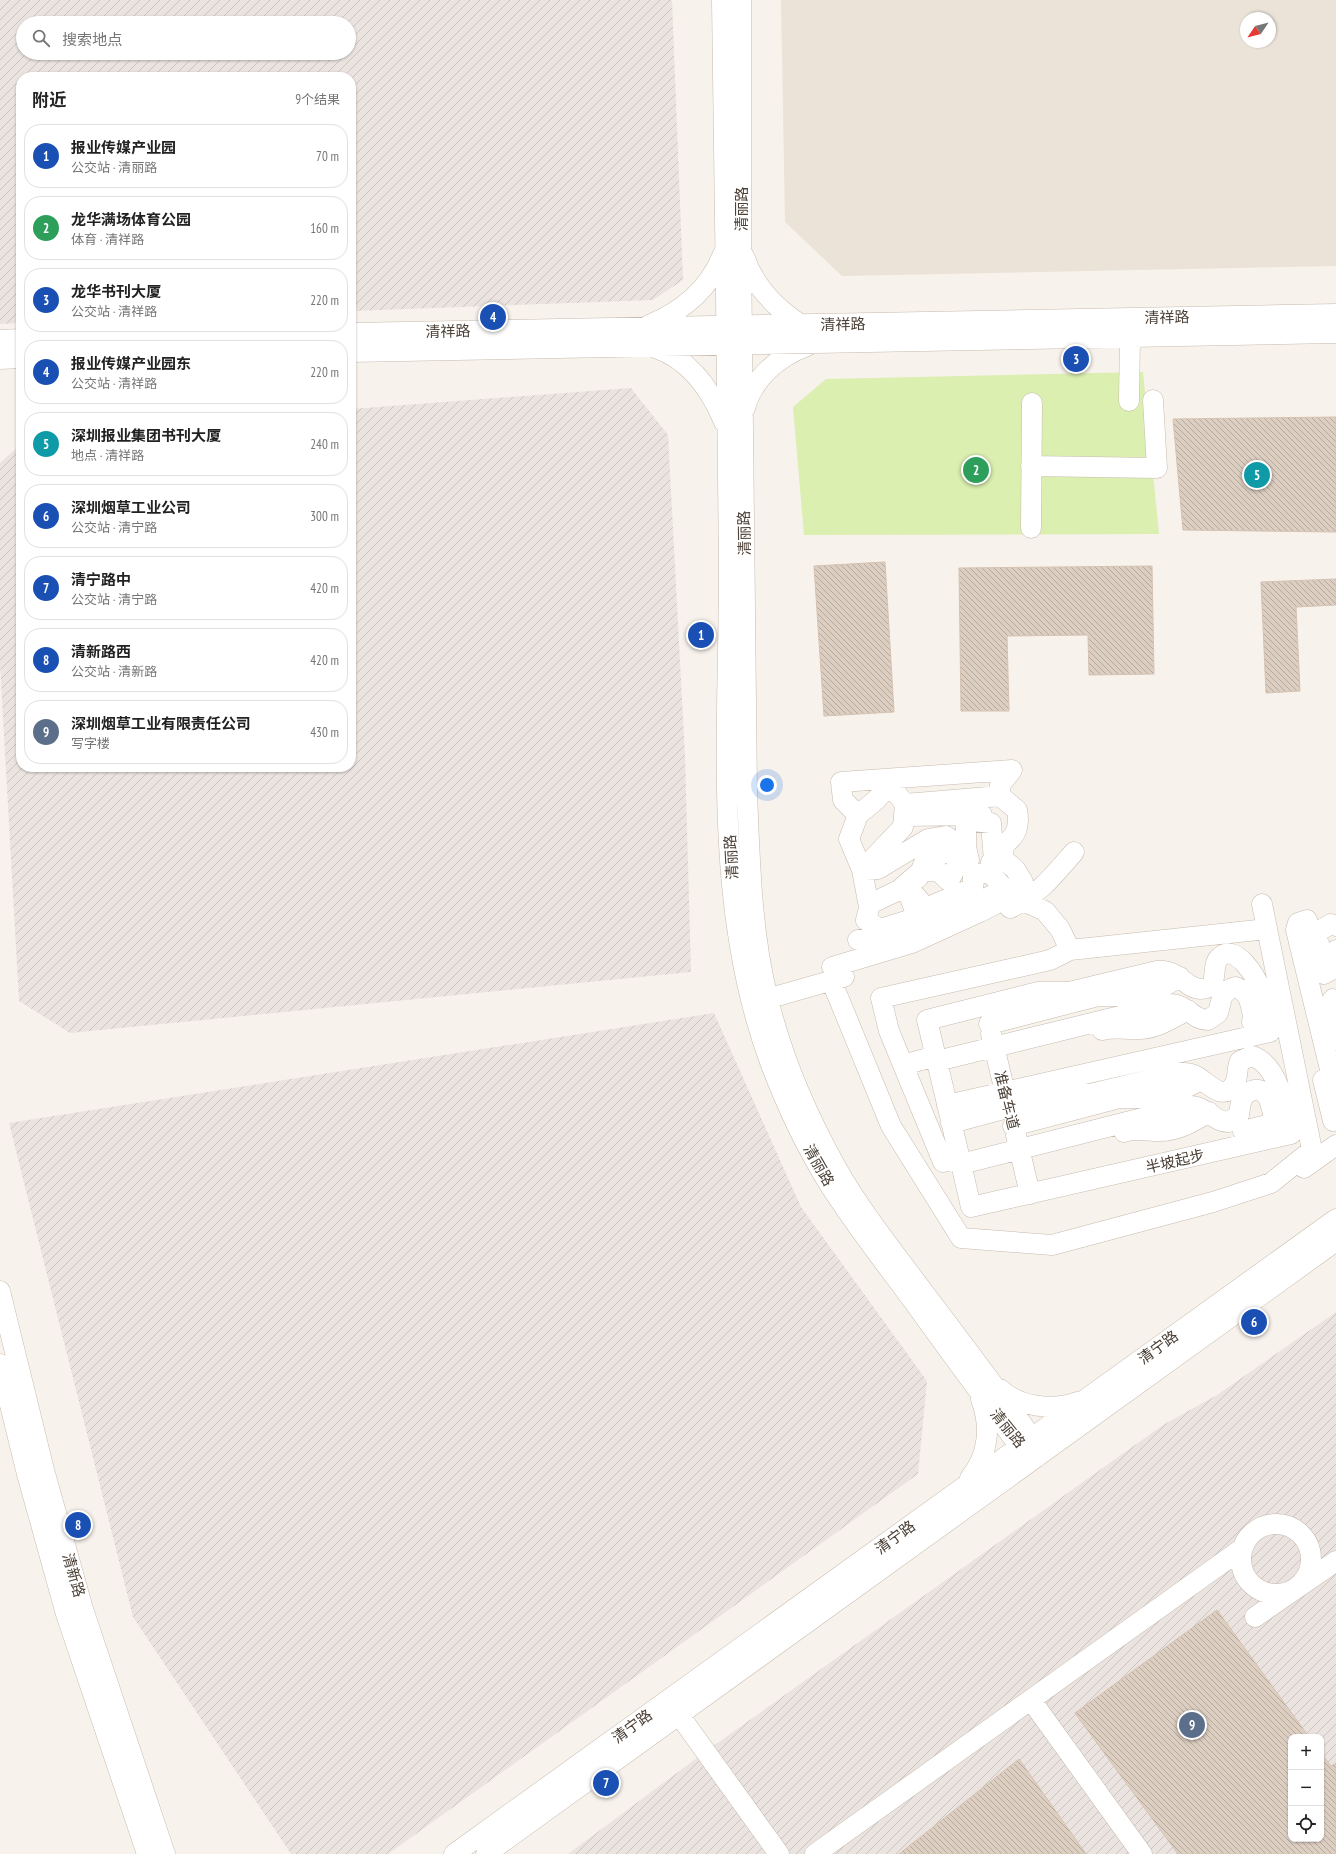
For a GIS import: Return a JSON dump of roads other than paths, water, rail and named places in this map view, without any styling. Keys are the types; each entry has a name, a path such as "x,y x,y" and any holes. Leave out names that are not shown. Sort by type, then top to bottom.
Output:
{"street":[{"name":"清丽路","path":"722,0 733,248 735,423 728,792 731,876 740,950 760,1001 770,1062 800,1132 827,1180 864,1234 983,1384 1037,1457"},
{"name":"清丽路","path":"733,248 741,0"},
{"path":"644,327 663,319 695,297 707,284 733,248 768,299 783,313 800,324"},
{"name":"清祥路","path":"356,352 650,346 734,335 800,324 1336,314"},
{"name":"清祥路","path":"356,333 644,327 815,343 1336,333"},
{"path":"1129,400 1130,337"},
{"path":"0,340 16,339"},
{"path":"650,346 681,360 695,374 718,406 735,423 755,385 767,370 780,359 795,350 815,343"},
{"path":"0,358 16,358"},
{"path":"1031,466 1157,468 1153,400"},
{"path":"1031,528 1032,403"},
{"path":"858,815 843,800 841,782 1012,770 1000,785 1000,796"},
{"path":"906,892 917,916 880,929 866,920 869,907 871,868 903,827 905,810 893,789 887,788 876,800 858,815 849,839 871,868 906,892 926,908 973,888 972,873 966,847 965,820"},
{"path":"905,810 1000,796 1017,810 1019,820 1014,837 1004,845 999,860 972,873"},
{"path":"832,974 858,959 912,943 980,912 1021,891 1023,882 1015,869 999,860 991,823 973,822 905,810"},
{"path":"965,820 1018,815"},
{"path":"869,907 870,904 906,892 921,871 926,858 951,843 965,820"},
{"path":"858,959 858,920 853,877 928,839 951,843"},
{"path":"921,871 938,872 949,881 957,866 951,843"},
{"path":"760,1001 832,974 890,961 1025,902 1049,880 1074,852"},
{"path":"858,940 890,936 944,918 1005,889 988,871 972,873"},
{"path":"1025,902 1045,911 1060,929 1070,950"},
{"path":"832,974 891,1126 961,1238 1052,1245 1213,1202 1271,1183 1312,1150 1262,904"},
{"path":"1335,1035 1334,1021 1329,1009 1333,978 1320,972 1316,963 1316,951 1319,944 1312,935 1307,920 1298,923 1296,930 1335,1088"},
{"path":"1312,935 1331,924 1336,926"},
{"path":"1288,925 1332,1121 1336,1120"},
{"path":"1230,1141 1275,1124 1271,1103 1267,1095 1256,1090 1245,1094 1242,1099 1239,1115 1235,1120 1224,1122 1197,1106 1190,1106 1072,1145 960,1161 943,1162 889,1031 881,998 1050,960 1070,950 1267,929"},
{"path":"960,1161 927,1020 1042,1010 1157,971 1166,970 1180,977 1193,987 1200,989 1207,988 1215,979 1216,963 1219,958 1230,954 1242,961 1261,990 1270,1032 1209,1039 1096,1065 1053,1081 1009,1108"},
{"path":"903,1065 1051,1042 1169,1004 1176,1004 1202,1020 1214,1018 1218,1013 1221,997 1224,992 1235,988 1246,993 1250,1001 1254,1021 1209,1039"},
{"path":"987,1015 1038,992 1097,991"},
{"name":"准备车道","path":"987,1015 1030,1194"},
{"path":"996,1051 1110,1023"},
{"path":"922,1112 1009,1108 1063,1113 1178,1073 1187,1073 1201,1080 1214,1090 1221,1092 1228,1090 1236,1081 1237,1065 1240,1061 1252,1056 1264,1063 1282,1092 1291,1134 1230,1141"},
{"path":"1009,1108 1060,1094 1085,1095 1118,1093"},
{"path":"1020,1153 1131,1125"},
{"name":"半坡起步","path":"960,1161 971,1207 1075,1184 1117,1167 1230,1141"},
{"path":"1259,1201 1336,1145"},
{"name":"清宁路","path":"486,1854 673,1708 961,1489 1087,1399 1335,1228"},
{"name":"清宁路","path":"454,1854 673,1708 1037,1457 1335,1228"},
{"name":"清新路","path":"0,1291 44,1470 83,1609 165,1854"},
{"name":"清新路","path":"0,1364 27,1474 66,1614 147,1854"},
{"path":"961,1489 977,1470 984,1454 988,1433 983,1384 1016,1400 1034,1405 1068,1406 1087,1399"},
{"path":"1283,1524 1297,1530 1308,1543 1312,1563 1307,1577 1298,1587 1281,1594 1263,1592 1248,1580 1243,1571 1241,1557 1243,1548 1252,1534 1262,1527 1283,1524"},
{"path":"815,1854 1243,1548"},
{"path":"1255,1617 1336,1561"},
{"path":"1030,1700 1142,1854"},
{"path":"673,1708 779,1854"}],"place":[{"name":"报业传媒产业园东","path":"493,317"},
{"name":"龙华书刊大厦","path":"1076,359"},
{"name":"龙华满场体育公园","path":"976,470"},
{"name":"深圳报业集团书刊大厦","path":"1257,475"},
{"name":"报业传媒产业园","path":"701,635"},
{"name":"深圳烟草工业公司","path":"1254,1322"},
{"name":"清新路西","path":"78,1525"},
{"name":"深圳烟草工业有限责任公司","path":"1192,1725"},
{"name":"清宁路中","path":"606,1783"}]}
